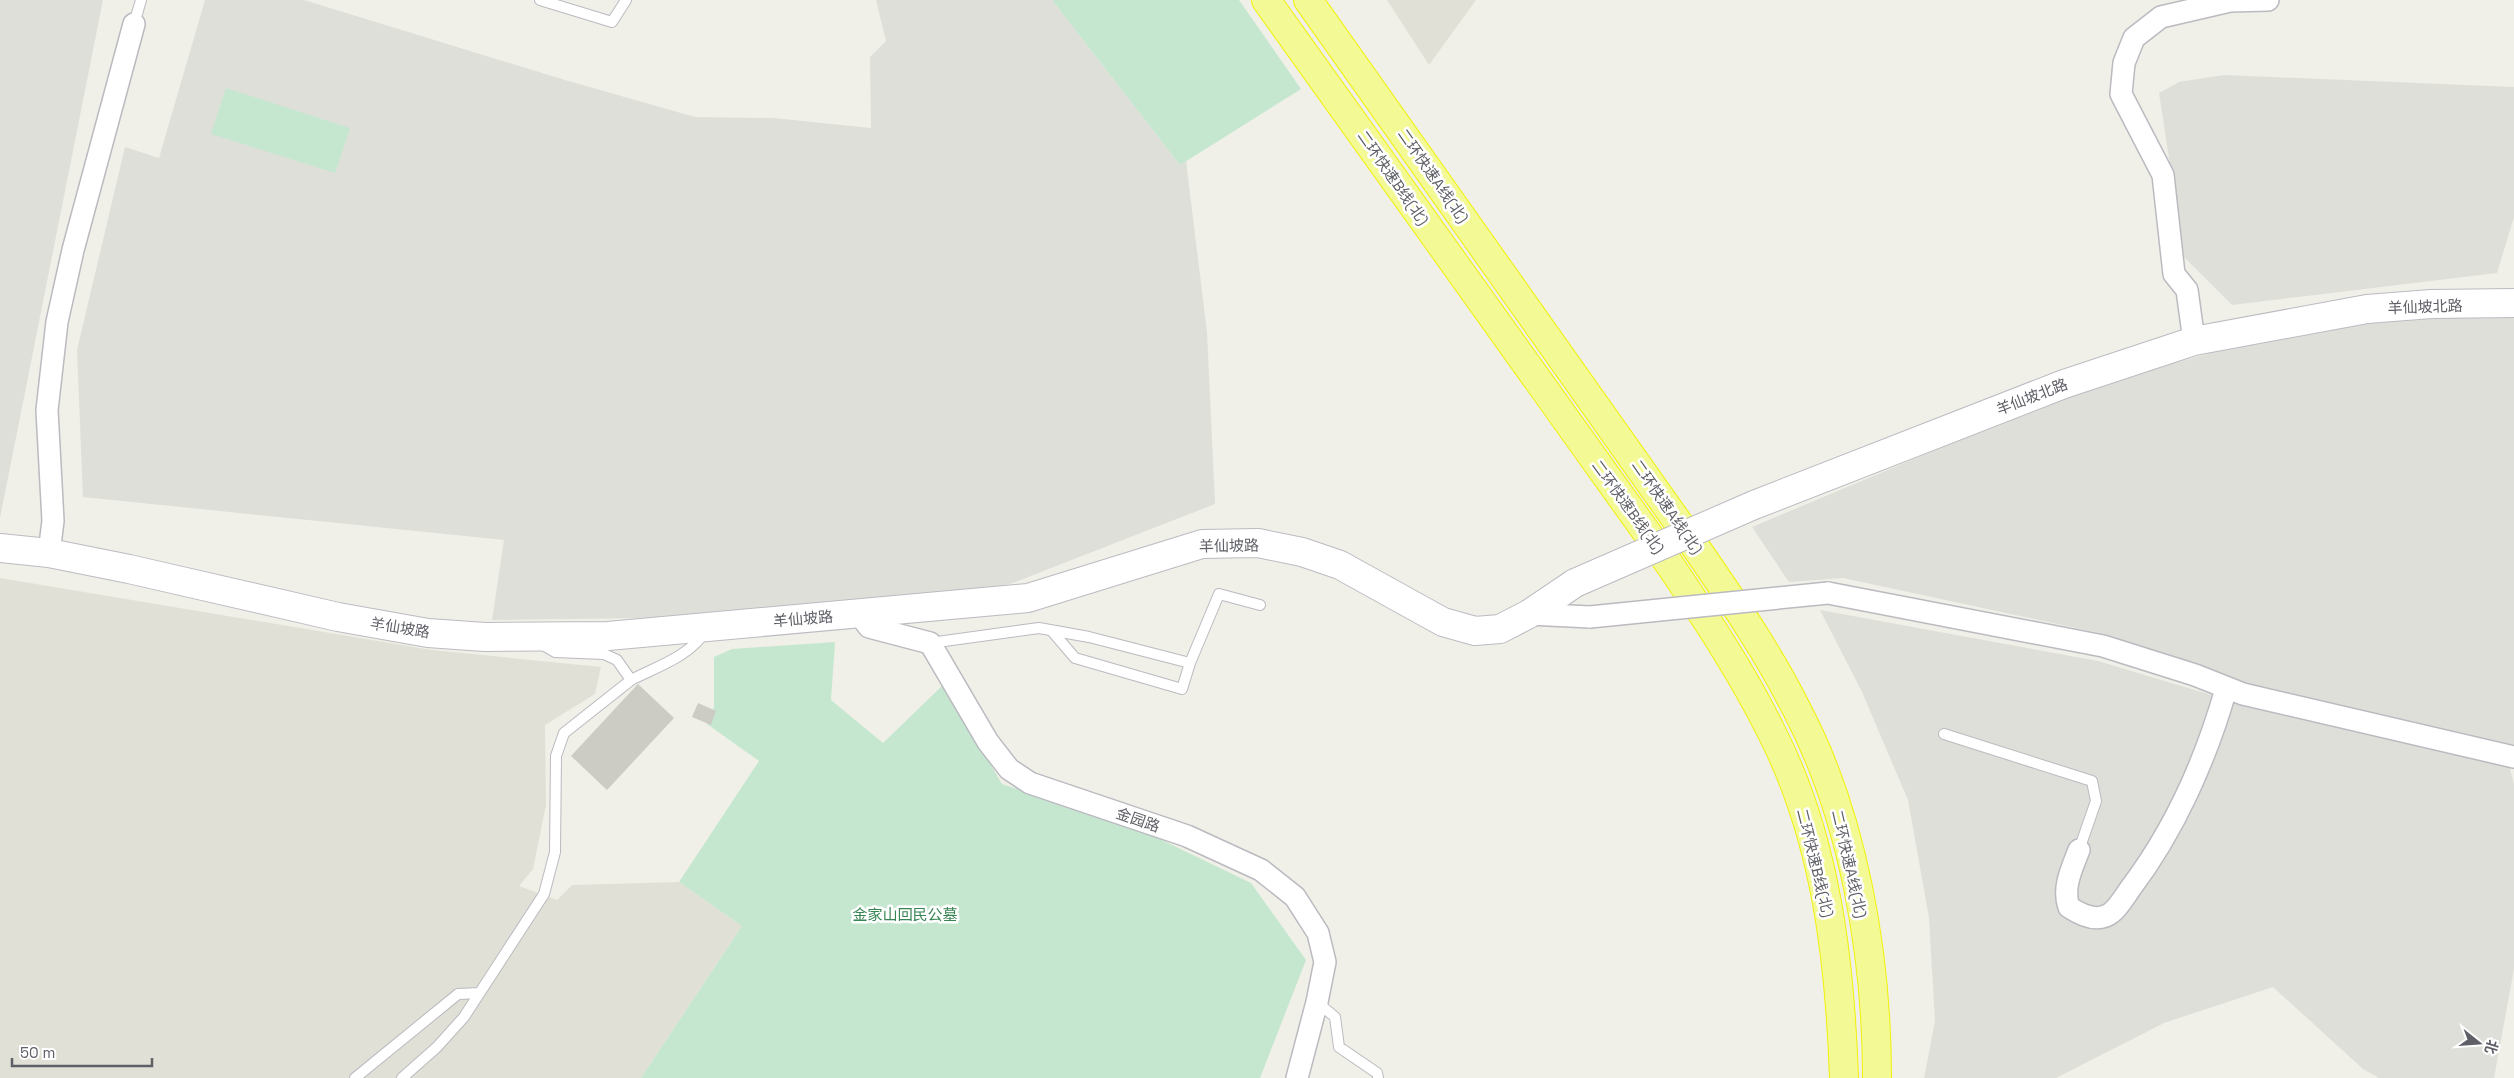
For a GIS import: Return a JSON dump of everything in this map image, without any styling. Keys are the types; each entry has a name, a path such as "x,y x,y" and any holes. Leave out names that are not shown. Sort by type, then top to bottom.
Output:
{"highway":[{"name":"二环快速B线(北)","path":"1266,0 1670,565 1730,655 1773,734 1804,814 1821,874 1834,940 1839,984 1844,1078"},
{"name":"二环快速A线(北)","path":"1308,0 1699,552 1760,642 1798,711 1835,802 1852,867 1870,967 1875,1013 1877,1078"}],"street":[{"path":"2194,341 2187,290 2174,274 2164,175 2121,94 2124,63 2134,38 2161,17 2230,1 2268,0"},
{"path":"49,553 53,521 47,410 57,322 72,250 134,24"},
{"name":"羊仙坡北路","path":"1575,583 1754,504 2064,384 2194,341 2366,310 2431,304 2514,303"},
{"name":"羊仙坡路","path":"0,548 49,553 129,569 338,617 428,633 485,637 608,636 1028,598 1202,544 1258,543 1302,552 1340,565 1443,622 1474,631 1500,629 1530,614 1575,583"},
{"path":"1530,614 1590,617 1828,593 2103,646 2195,675 2226,689 2514,757"},
{"path":"859,614 869,627 930,643"},
{"name":"金园路","path":"930,643 988,742 1009,769 1030,783 1187,836 1261,870 1295,897 1318,933 1324,962 1317,1002 1296,1078"},
{"path":"2079,850 2067,884 2065,898 2069,907 2086,917 2097,918 2111,913 2147,866 2182,802 2215,729 2226,689"}],"lane":[{"path":"134,24 141,0"},
{"path":"540,0 612,22 626,0"},
{"path":"1051,630 1075,658 1182,689 1190,664 1219,594 1260,605"},
{"path":"402,1078 437,1047 464,1017 544,894 554,852 556,756 564,733 631,680 688,650 700,640 708,627"},
{"path":"930,643 1039,628 1089,637 1190,664"},
{"path":"541,637 542,645 555,652 604,654 617,660 631,680"},
{"path":"1944,734 2092,780 2096,801 2079,850"},
{"path":"355,1078 458,994 480,993"},
{"path":"1317,1002 1335,1016 1338,1047 1377,1073 1378,1078"}],"shaded area":[{"path":"0,0 103,0 0,518"},
{"path":"205,0 304,0 565,80 695,117 773,118 871,128 870,57 886,41 876,0 1052,0 1180,165 1186,161 1207,332 1215,504 1010,584 908,600 643,618 492,620 504,540 83,497 77,350 125,147 159,158"},
{"path":"1387,0 1476,0 1429,65"},
{"path":"2224,75 2514,87 2514,217 2497,273 2232,305 2184,257 2159,93 2179,82"},
{"path":"2514,314 2514,749 2255,686 2099,633 1843,578 1789,582 1752,527 2071,393 2217,351 2387,319"},
{"path":"0,578 432,650 601,667 595,694 545,725 546,805 533,869 519,886 557,900 572,885 679,882 742,926 641,1078 0,1078"},
{"path":"1820,610 2098,661 2245,705 2509,765 2514,784 2514,969 2494,1078 2379,1078 2363,1069 2273,987 2164,1023 2056,1078 1924,1078 1935,1021 1929,918 1908,800 1862,692"}],"green space":[{"path":"1052,0 1239,0 1301,89 1180,165"},
{"path":"226,88 350,128 335,173 211,134"},
{"name":"金家山回民公墓","path":"835,642 831,700 883,743 943,685 1002,784 1139,829 1251,883 1306,960 1260,1078 641,1078 742,926 679,882 759,761 707,724 714,707 714,657 732,649"}],"building":[{"path":"638,684 674,718 607,790 571,756"},
{"path":"698,703 716,711 711,725 692,717"}]}
